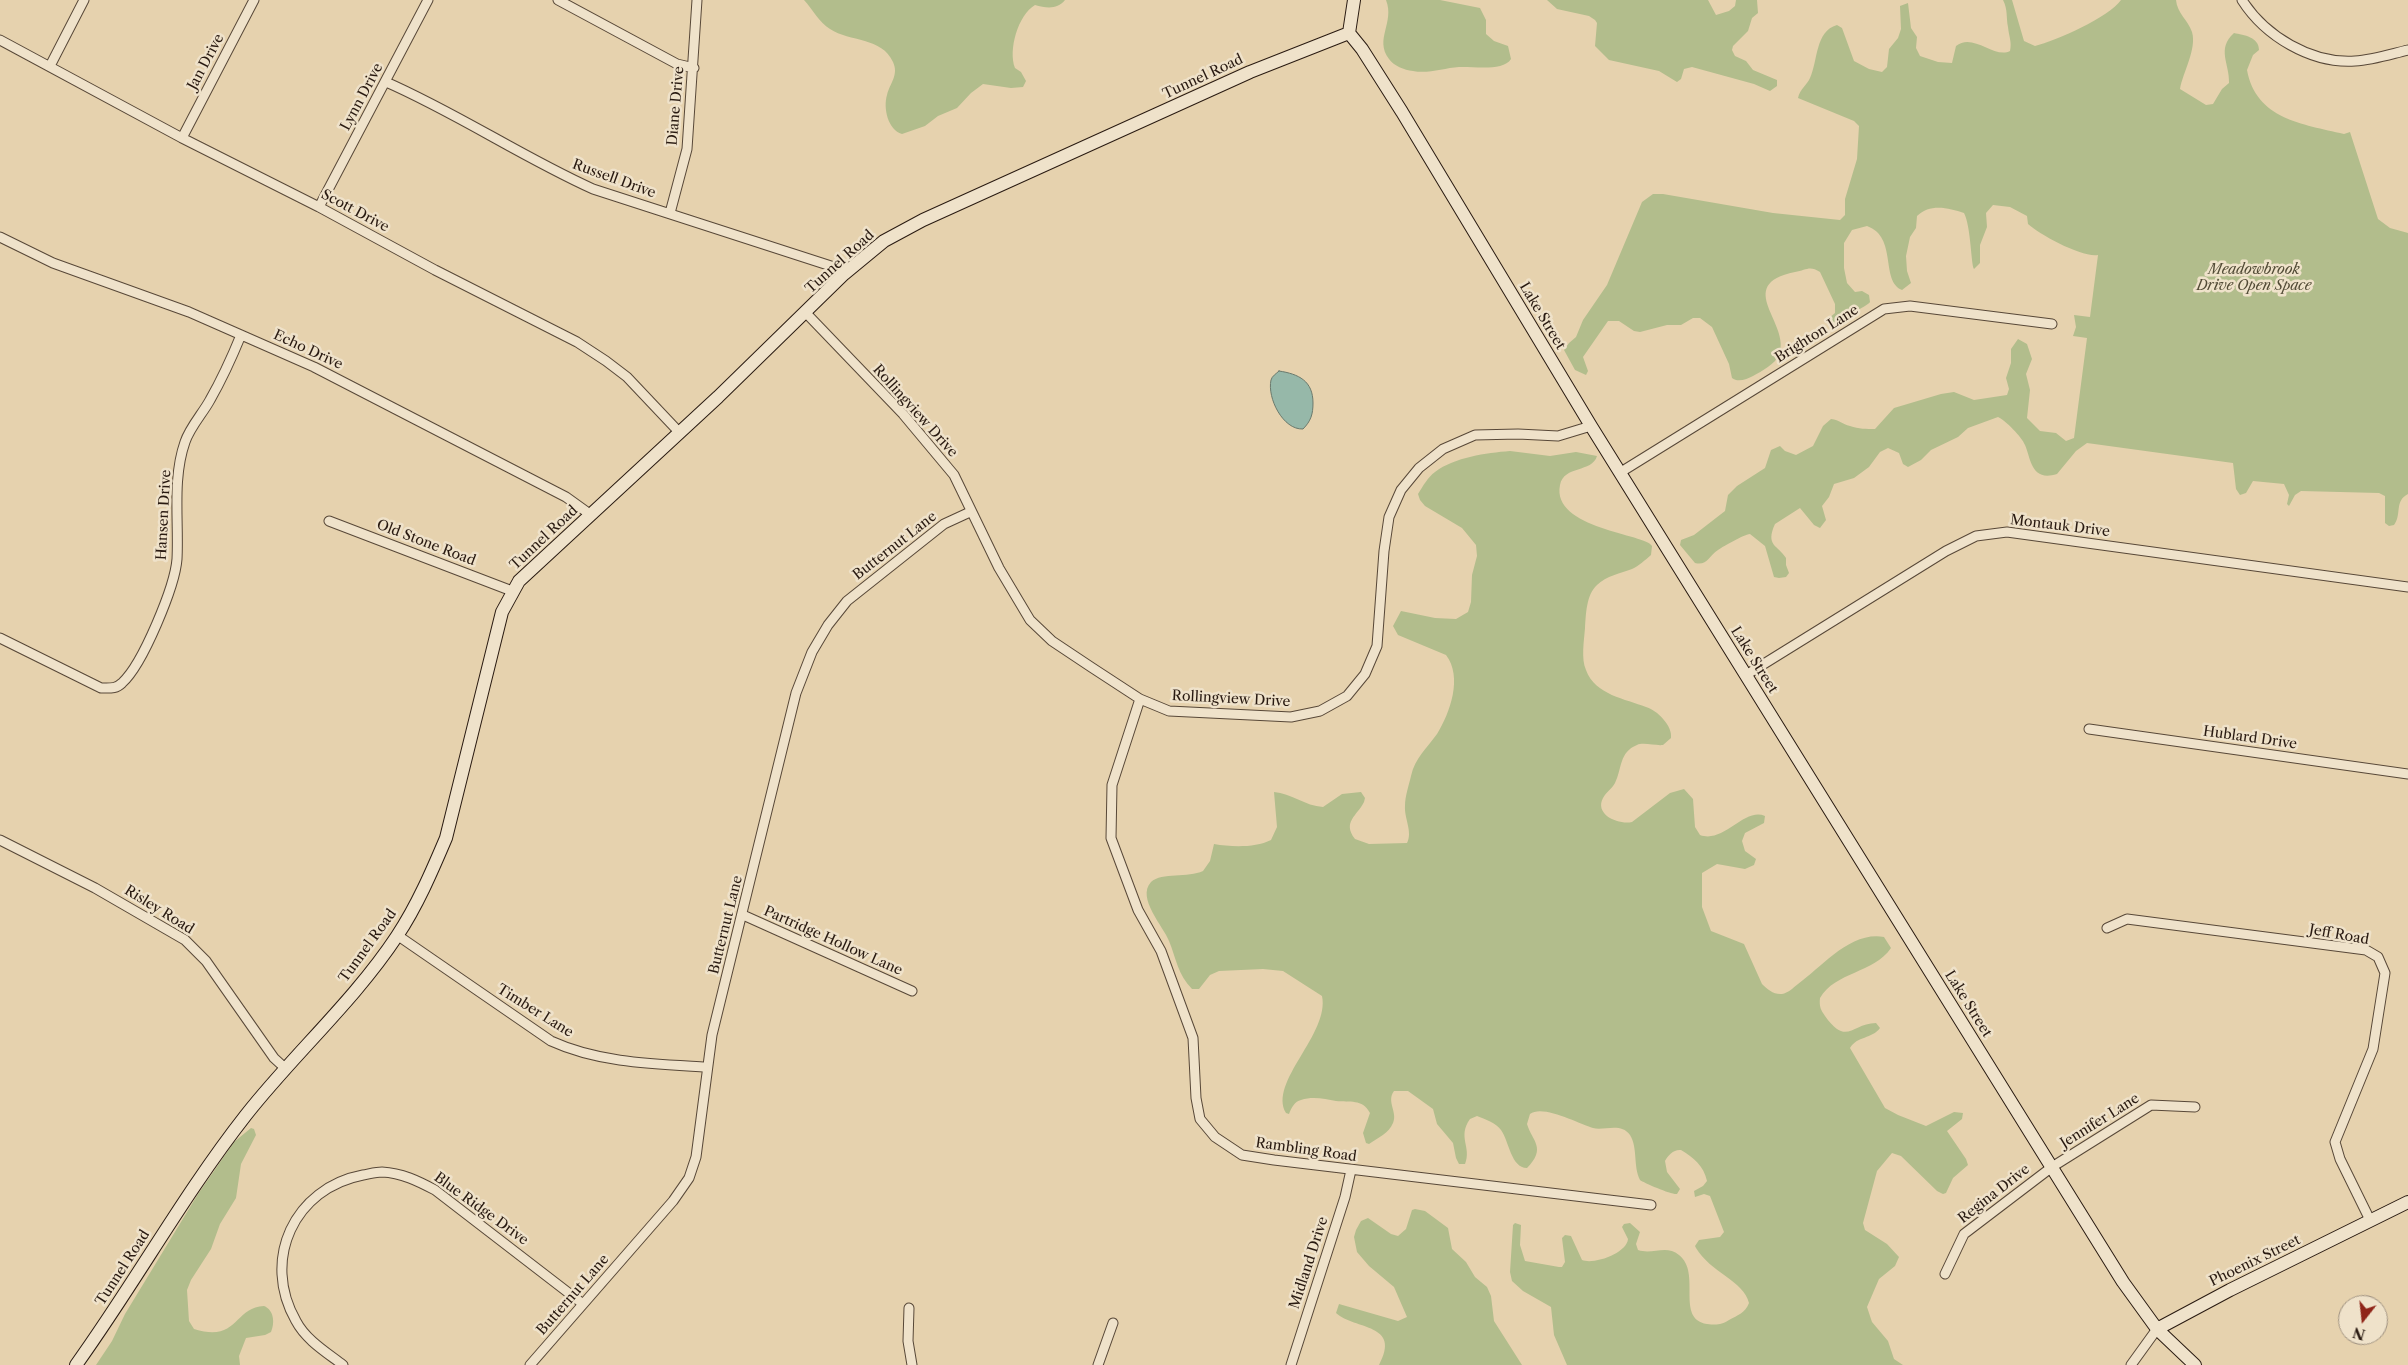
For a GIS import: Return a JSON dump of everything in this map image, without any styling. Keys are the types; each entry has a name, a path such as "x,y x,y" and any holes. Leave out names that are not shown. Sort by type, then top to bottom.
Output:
{"main road":[{"path":"1349,33 1354,0"},
{"name":"Tunnel Road","path":"76,1365 214,1158 247,1114 361,983 397,935 432,870 446,838 502,612 519,581 806,313 844,274 884,241 923,220 1250,72 1349,33"},
{"name":"Lake Street","path":"1349,33 1362,49 1402,112 1591,426 2123,1282 2157,1329 2195,1365"},
{"name":"Phoenix Street","path":"2157,1329 2230,1290 2408,1202"}],"street":[{"path":"50,66 84,0"},
{"name":"Jan Drive","path":"182,138 254,0"},
{"name":"Lynn Drive","path":"319,207 428,0"},
{"path":"558,0 677,64 694,68"},
{"name":"Diane Drive","path":"670,213 687,149 698,0"},
{"path":"2242,0 2250,12 2276,35 2301,51 2326,58 2355,61 2408,50"},
{"name":"Scott Drive","path":"0,40 182,138 319,207 444,275 577,342 627,377 679,432"},
{"name":"Russell Drive","path":"386,82 421,97 562,175 593,189 831,266 844,274"},
{"name":"Echo Drive","path":"0,238 53,263 189,312 314,367 566,497 591,515"},
{"name":"Brighton Lane","path":"1621,472 1884,310 1910,306 2052,324"},
{"name":"Rollingview Drive","path":"806,313 928,442 954,475 970,512 999,568 1030,620 1052,641 1140,699 1169,711 1291,717 1320,711 1347,696 1365,674 1377,646 1384,551 1389,517 1401,490 1418,468 1442,449 1474,435 1518,434 1558,436 1591,426"},
{"name":"Hansen Drive","path":"0,638 101,688 113,688 123,682 134,667 152,632 173,580 177,559 180,457 185,440 211,399 241,335"},
{"name":"Butternut Lane","path":"530,1365 673,1201 689,1178 696,1157 706,1067 712,1035 796,693 812,652 828,625 847,601 944,524 970,512"},
{"name":"Old Stone Road","path":"329,521 512,591"},
{"name":"Montauk Drive","path":"1746,675 1946,551 1976,536 2007,532 2408,587"},
{"name":"Rambling Road","path":"1140,699 1112,785 1111,838 1138,910 1161,951 1192,1038 1196,1098 1200,1119 1215,1137 1242,1155 1351,1170 1651,1205"},
{"name":"Hublard Drive","path":"2089,729 2408,774"},
{"name":"Risley Road","path":"0,840 95,888 185,940 206,961 274,1058 286,1069"},
{"name":"Partridge Hollow Lane","path":"743,915 912,991"},
{"name":"Jeff Road","path":"2107,928 2128,919 2366,950 2378,957 2385,973 2374,1049 2335,1142 2340,1159 2370,1220"},
{"name":"Timber Lane","path":"397,935 551,1041 574,1052 634,1062 706,1067"},
{"name":"Jennifer Lane","path":"2052,1167 2152,1105 2195,1107"},
{"name":"Regina Drive","path":"1945,1274 1964,1234 2052,1167"},
{"name":"Midland Drive","path":"1291,1365 1345,1197 1351,1170"},
{"name":"Blue Ridge Drive","path":"343,1365 312,1342 296,1322 286,1299 282,1272 284,1247 294,1220 310,1201 325,1189 349,1178 381,1172 409,1176 436,1190 583,1304"},
{"path":"909,1308 908,1341 912,1365"},
{"path":"1098,1365 1113,1323"},
{"name":"Phoenix Street","path":"2131,1365 2157,1329"}],"green space":[{"path":"804,0 1065,0 1055,7 1035,5 1029,10 1019,25 1014,43 1013,61 1015,68 1021,72 1026,81 1023,87 1011,88 983,84 971,93 957,108 938,116 925,126 902,134 893,128 886,112 887,95 895,71 893,62 888,54 874,44 830,29 819,19"},
{"path":"1386,0 1440,0 1480,8 1486,20 1486,34 1494,41 1508,46 1511,59 1501,66 1487,68 1459,67 1419,72 1400,67 1389,59 1383,45 1388,16"},
{"path":"1547,0 1708,0 1716,15 1729,11 1735,6 1736,0 1757,0 1758,13 1752,18 1748,31 1733,46 1732,50 1735,56 1746,61 1753,70 1777,80 1777,86 1770,91 1754,84 1692,67 1684,69 1681,79 1677,82 1659,71 1609,60 1595,46 1597,23 1595,20 1589,16 1557,9"},
{"name":"Meadowbrook Drive Open Space","path":"2003,0 2012,0 2024,41 2035,46 2081,28 2115,7 2121,0 2176,0 2178,9 2192,32 2193,39 2193,46 2180,89 2206,105 2213,104 2222,89 2229,83 2225,51 2229,39 2234,33 2250,37 2254,39 2259,50 2253,55 2247,70 2252,86 2260,99 2283,117 2312,127 2344,134 2350,132 2378,219 2390,228 2408,233 2408,494 2401,500 2398,517 2394,525 2389,526 2385,523 2385,496 2379,493 2301,491 2295,495 2289,506 2287,504 2289,495 2284,484 2253,481 2246,493 2240,495 2236,489 2233,463 2087,443 2076,451 2057,474 2042,475 2034,468 2025,445 2020,438 2009,425 1998,417 1968,428 1958,437 1931,450 1921,460 1908,467 1903,464 1899,453 1888,448 1880,452 1869,467 1854,478 1834,484 1829,497 1822,506 1826,520 1820,528 1814,525 1800,508 1775,524 1771,537 1774,544 1786,558 1789,573 1786,577 1774,577 1765,546 1750,534 1738,538 1721,548 1708,560 1699,564 1695,563 1680,545 1681,540 1694,535 1725,511 1728,495 1737,486 1765,468 1771,450 1780,446 1785,451 1796,455 1813,446 1823,426 1831,419 1856,428 1875,429 1894,408 1941,394 1954,392 1974,400 2007,395 2009,389 2006,378 2011,363 2011,349 2018,339 2027,344 2032,359 2026,374 2030,390 2027,418 2040,431 2056,433 2066,441 2074,438 2087,338 2073,336 2076,327 2074,315 2090,317 2098,255 2082,253 2051,239 2028,224 2027,216 2010,207 1993,205 1986,213 1987,227 1980,245 1980,263 1974,269 1964,213 1940,208 1928,209 1922,212 1917,216 1916,228 1910,237 1906,256 1907,271 1911,283 1902,290 1895,285 1889,269 1886,249 1877,232 1867,226 1852,230 1844,243 1844,268 1847,283 1855,292 1862,291 1869,295 1870,302 1859,310 1829,325 1828,319 1835,313 1835,304 1820,272 1808,269 1777,278 1768,286 1766,296 1781,343 1779,355 1768,367 1745,379 1737,380 1732,378 1729,364 1712,327 1700,318 1693,318 1681,325 1667,325 1640,332 1634,331 1619,321 1608,321 1583,357 1588,371 1586,375 1575,370 1564,350 1576,337 1583,320 1607,285 1642,202 1653,194 1663,194 1773,213 1840,220 1845,215 1845,199 1857,159 1859,126 1854,121 1798,98 1813,71 1821,40 1830,28 1837,25 1842,28 1854,61 1869,69 1882,72 1887,67 1889,49 1898,38 1901,29 1900,6 1908,3 1911,28 1917,37 1916,48 1920,56 1938,62 1952,63 1956,46 1963,43 1969,42 1997,52 2004,53 2010,51 2011,42"},
{"path":"1510,451 1550,456 1576,452 1597,456 1590,465 1567,474 1560,485 1561,500 1570,511 1584,520 1601,528 1646,542 1652,546 1651,555 1640,565 1609,577 1597,585 1593,589 1587,605 1583,655 1584,666 1590,678 1604,691 1655,711 1667,724 1671,733 1671,738 1663,745 1640,744 1627,752 1615,783 1603,798 1601,804 1605,814 1609,818 1621,822 1632,822 1670,793 1684,789 1693,799 1695,827 1700,835 1717,835 1749,816 1765,816 1764,823 1745,833 1742,841 1745,851 1756,859 1754,865 1745,869 1717,864 1702,873 1702,907 1711,931 1744,944 1762,984 1776,994 1790,990 1848,945 1860,939 1884,937 1891,948 1875,963 1845,977 1827,989 1820,998 1821,1010 1833,1025 1844,1032 1876,1023 1880,1028 1877,1032 1857,1041 1850,1048 1885,1108 1926,1126 1954,1112 1963,1113 1962,1119 1947,1131 1968,1165 1953,1178 1946,1193 1943,1194 1937,1191 1901,1156 1892,1153 1877,1171 1863,1223 1865,1230 1887,1244 1899,1257 1895,1266 1879,1279 1867,1307 1872,1322 1888,1341 1894,1359 1903,1365 1567,1365 1554,1335 1551,1307 1523,1291 1512,1281 1510,1272 1513,1225 1515,1223 1521,1225 1520,1245 1525,1261 1562,1267 1565,1262 1562,1238 1565,1235 1571,1236 1582,1260 1594,1261 1609,1257 1622,1249 1628,1239 1622,1227 1624,1224 1630,1223 1640,1232 1636,1244 1638,1250 1669,1250 1679,1255 1689,1273 1692,1314 1698,1320 1707,1324 1721,1324 1741,1313 1749,1303 1741,1288 1709,1264 1695,1246 1699,1240 1720,1237 1724,1232 1710,1196 1704,1194 1695,1197 1694,1191 1703,1186 1707,1181 1697,1162 1681,1150 1676,1150 1670,1155 1665,1161 1667,1172 1680,1189 1677,1194 1670,1193 1640,1180 1632,1140 1626,1131 1617,1128 1597,1129 1543,1111 1530,1114 1527,1124 1537,1150 1533,1161 1527,1168 1517,1164 1501,1130 1477,1116 1470,1119 1466,1125 1467,1158 1465,1164 1459,1164 1453,1143 1437,1124 1433,1109 1408,1091 1394,1091 1391,1099 1394,1115 1393,1123 1386,1132 1369,1144 1366,1143 1363,1133 1370,1113 1367,1108 1359,1103 1310,1098 1297,1102 1289,1114 1286,1113 1283,1101 1285,1087 1317,1026 1322,1011 1322,996 1283,971 1263,969 1219,971 1210,975 1199,989 1192,989 1180,972 1169,941 1152,912 1147,896 1147,889 1151,882 1162,877 1203,871 1210,861 1214,844 1243,846 1265,843 1271,840 1277,827 1274,792 1323,807 1342,794 1361,792 1365,798 1364,802 1350,824 1351,833 1355,839 1369,844 1407,843 1409,830 1405,802 1411,776 1418,758 1437,734 1446,716 1453,695 1454,674 1446,655 1398,635 1393,626 1401,611 1435,618 1456,619 1468,612 1471,602 1472,575 1477,556 1476,545 1462,528 1425,506 1418,494 1432,474 1443,467 1461,459"},
{"path":"251,1128 254,1129 256,1135 241,1164 236,1198 220,1224 211,1249 191,1280 187,1290 189,1321 194,1329 219,1332 234,1324 246,1312 264,1306 270,1310 273,1317 271,1332 265,1335 246,1338 239,1356 240,1365 96,1365 198,1194 234,1142"},
{"path":"1412,1210 1425,1211 1448,1228 1452,1249 1466,1262 1475,1277 1487,1287 1491,1296 1494,1321 1522,1365 1379,1365 1385,1351 1385,1342 1381,1335 1336,1313 1339,1304 1398,1321 1407,1317 1394,1287 1369,1266 1357,1252 1354,1237 1361,1221 1368,1218 1391,1234 1398,1236 1406,1229"}],"shaded area":[{"path":"1279,371 1293,374 1308,384 1312,395 1312,414 1303,429 1296,428 1283,419 1274,404 1270,387 1271,380"}]}
